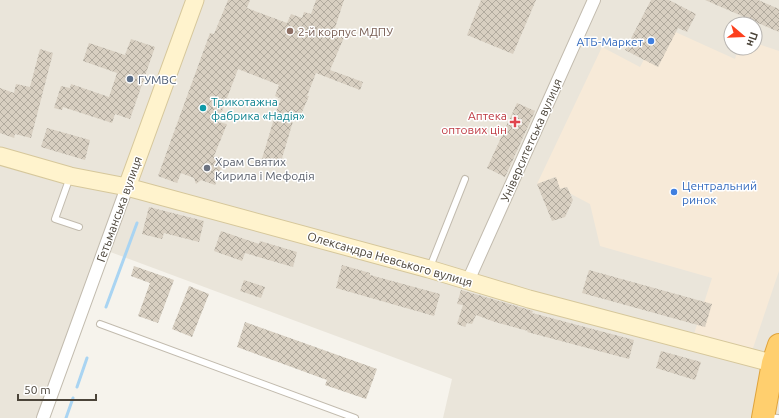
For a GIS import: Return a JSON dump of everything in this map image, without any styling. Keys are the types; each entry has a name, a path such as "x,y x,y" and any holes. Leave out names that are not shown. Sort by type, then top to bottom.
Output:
{"highway":[{"path":"768,417 777,358"}],"main road":[{"name":"Гетьманська вулиця","path":"127,187 195,0"},
{"name":"Олександра Невського вулиця","path":"0,156 70,176 127,187 429,269 536,301 777,358"}],"street":[{"name":"Університетська вулиця","path":"468,281 594,0"},
{"name":"Гетьманська вулиця","path":"43,418 127,187"}],"lane":[{"path":"70,176 56,219 79,227"},
{"path":"429,269 465,179"},
{"path":"100,324 355,418"}],"shaded area":[{"path":"0,0 779,0 779,418 443,418 452,379 105,250 43,418 0,418"},
{"name":"Центральний ринок","path":"671,30 723,54 723,56 728,56 735,59 736,56 763,56 763,46 779,51 779,271 752,351 694,334 712,278 600,246 590,204 571,194 567,187 560,189 555,177 537,184 602,47 640,67 656,37"}],"building":[{"name":"Трикотажна фабрика «Надія»","path":"228,0 250,0 247,8 287,23 291,14 302,18 304,12 311,14 316,0 344,0 334,31 345,35 330,70 363,82 360,90 316,73 307,96 309,96 299,119 294,118 279,168 261,162 281,99 275,96 279,85 238,69 218,122 227,124 214,156 224,159 215,185 201,180 196,184 194,178 181,173 177,183 158,176 210,33 214,34"},
{"path":"481,0 536,0 513,54 467,35"},
{"name":"АТБ-Маркет","path":"651,0 669,0 696,14 687,32 678,28 658,67 625,50"},
{"path":"705,0 758,0 779,9 779,32 763,25 763,16 742,16"},
{"name":"ГУМВС","path":"131,39 155,47 130,119 115,114 112,123 63,107 62,110 54,108 61,86 70,88 71,84 109,97 117,73 83,61 89,43 125,55"},
{"path":"40,49 53,53 31,138 15,134 14,138 0,133 0,88 14,93 16,84 30,87"},
{"path":"517,103 535,111 505,177 487,168"},
{"path":"47,128 90,140 85,160 41,147"},
{"path":"556,177 560,189 567,187 573,200 565,217 552,221 537,184"},
{"path":"149,207 204,221 199,242 164,233 162,239 142,234"},
{"path":"221,231 259,244 260,241 297,252 293,267 245,253 242,261 214,251"},
{"path":"342,265 370,273 370,275 440,294 434,316 336,288"},
{"path":"134,266 174,280 158,323 138,316 150,283 131,276"},
{"path":"589,270 712,304 705,327 582,293"},
{"path":"244,280 265,287 261,298 240,291"},
{"path":"189,286 209,294 192,337 172,329"},
{"path":"461,290 533,311 532,313 634,340 629,359 527,332 528,331 476,315 472,324 467,323 465,327 457,324 463,305 457,304"},
{"path":"245,322 377,369 366,399 325,385 327,380 237,347"},
{"path":"661,351 701,362 695,380 656,368"}],"waterway":[{"path":"106,307 137,223"},
{"path":"77,387 87,358"},
{"path":"66,418 73,398"}],"place":[{"name":"2-й корпус МДПУ","path":"290,31"},
{"name":"АТБ-Маркет","path":"651,41"},
{"name":"ГУМВС","path":"130,79"},
{"name":"Трикотажна фабрика «Надія»","path":"203,108"},
{"name":"Аптека оптових цін","path":"515,122"},
{"name":"Храм Святих Кирила і Мефодія","path":"207,168"},
{"name":"Центральний ринок","path":"674,192"}]}
